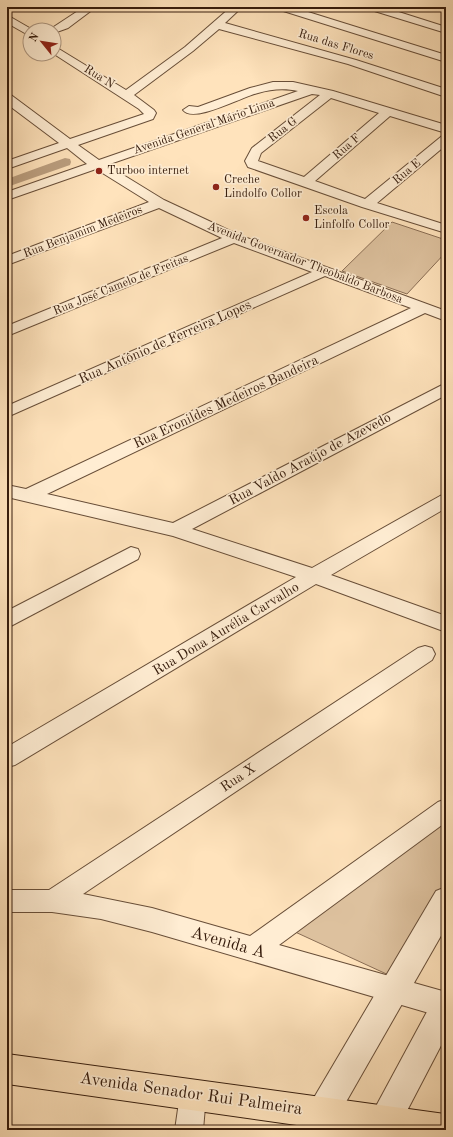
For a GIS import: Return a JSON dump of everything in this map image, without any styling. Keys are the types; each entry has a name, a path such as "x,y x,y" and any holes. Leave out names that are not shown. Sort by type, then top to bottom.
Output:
{"main road":[{"name":"Avenida Senador Rui Palmeira","path":"7,1069 446,1130"}],"street":[{"path":"62,27 91,7"},
{"path":"127,95 189,49 237,7"},
{"path":"281,7 446,59"},
{"path":"372,7 446,30"},
{"path":"7,18 22,28"},
{"name":"Rua das Flores","path":"218,25 345,60 446,93"},
{"name":"Rua N","path":"62,53 143,106"},
{"path":"189,110 198,111 254,90 273,86 293,86 329,94 446,129"},
{"name":"Avenida General Mário Lima","path":"7,196 95,163 312,90"},
{"name":"Rua G","path":"306,182 260,168 251,161 256,151 329,94"},
{"name":"Avenida Governador Theobaldo Barbosa","path":"7,98 95,163 159,203 234,238 446,316"},
{"name":"Avenida General Mário Lima","path":"7,165 74,147 146,118 150,113 143,106"},
{"name":"Rua F","path":"306,182 387,112"},
{"name":"Rua E","path":"367,204 446,139"},
{"path":"306,182 367,204 444,226"},
{"name":"Rua Benjamim Medeiros","path":"7,261 159,203"},
{"name":"Rua José Camelo de Freitas","path":"7,331 234,238"},
{"name":"Rua Antônio de Ferreira Lopes","path":"7,412 323,272"},
{"name":"Rua Eronildes Medeiros Bandeira","path":"27,496 424,308"},
{"name":"Rua Valdo Araújo de Azevedo","path":"175,530 446,388"},
{"path":"7,491 175,530 314,576 446,624"},
{"name":"Rua Dona Aurélia Carvalho","path":"7,758 314,576 446,500"},
{"path":"7,620 131,554"},
{"name":"Rua X","path":"52,902 425,654"},
{"path":"252,950 446,809"},
{"path":"323,1112 446,900"},
{"name":"Avenida A","path":"7,901 52,902 101,908 145,918 446,1005"},
{"path":"385,1121 446,1005"},
{"path":"189,1130 193,1095"}],"shaded area":[{"path":"392,222 446,240 446,252 407,294 342,271"},
{"path":"446,820 446,889 393,977 293,931"}],"waterway":[{"path":"7,183 65,162"}],"place":[{"name":"Turboo internet","path":"99,171"},
{"name":"Creche Lindolfo Collor","path":"216,187"},
{"name":"Escola Linfolfo Collor","path":"306,218"}]}
